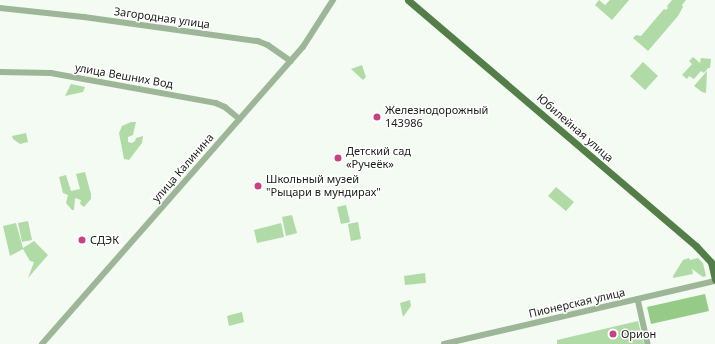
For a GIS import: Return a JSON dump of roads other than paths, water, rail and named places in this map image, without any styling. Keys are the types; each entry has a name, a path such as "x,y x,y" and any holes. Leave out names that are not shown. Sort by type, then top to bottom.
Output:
{"main road":[{"name":"Юбилейная улица","path":"408,0 696,246 713,262 715,280"}],"street":[{"name":"улица Калинина","path":"42,344 303,47 333,0"},
{"name":"Загородная улица","path":"0,8 84,17 262,42 291,61"},
{"name":"улица Вешних Вод","path":"0,72 51,73 210,102 225,107 240,119"},
{"name":"Пионерская улица","path":"444,344 715,280"},
{"path":"638,299 648,344"}],"place":[{"name":"Железнодорожный 143986","path":"377,117"},
{"name":"Детский сад «Ручеёк»","path":"338,158"},
{"name":"Школьный музей \"Рыцари в мундирах\"","path":"258,186"},
{"name":"СДЭК","path":"82,240"},
{"name":"Орион","path":"613,334"}]}
